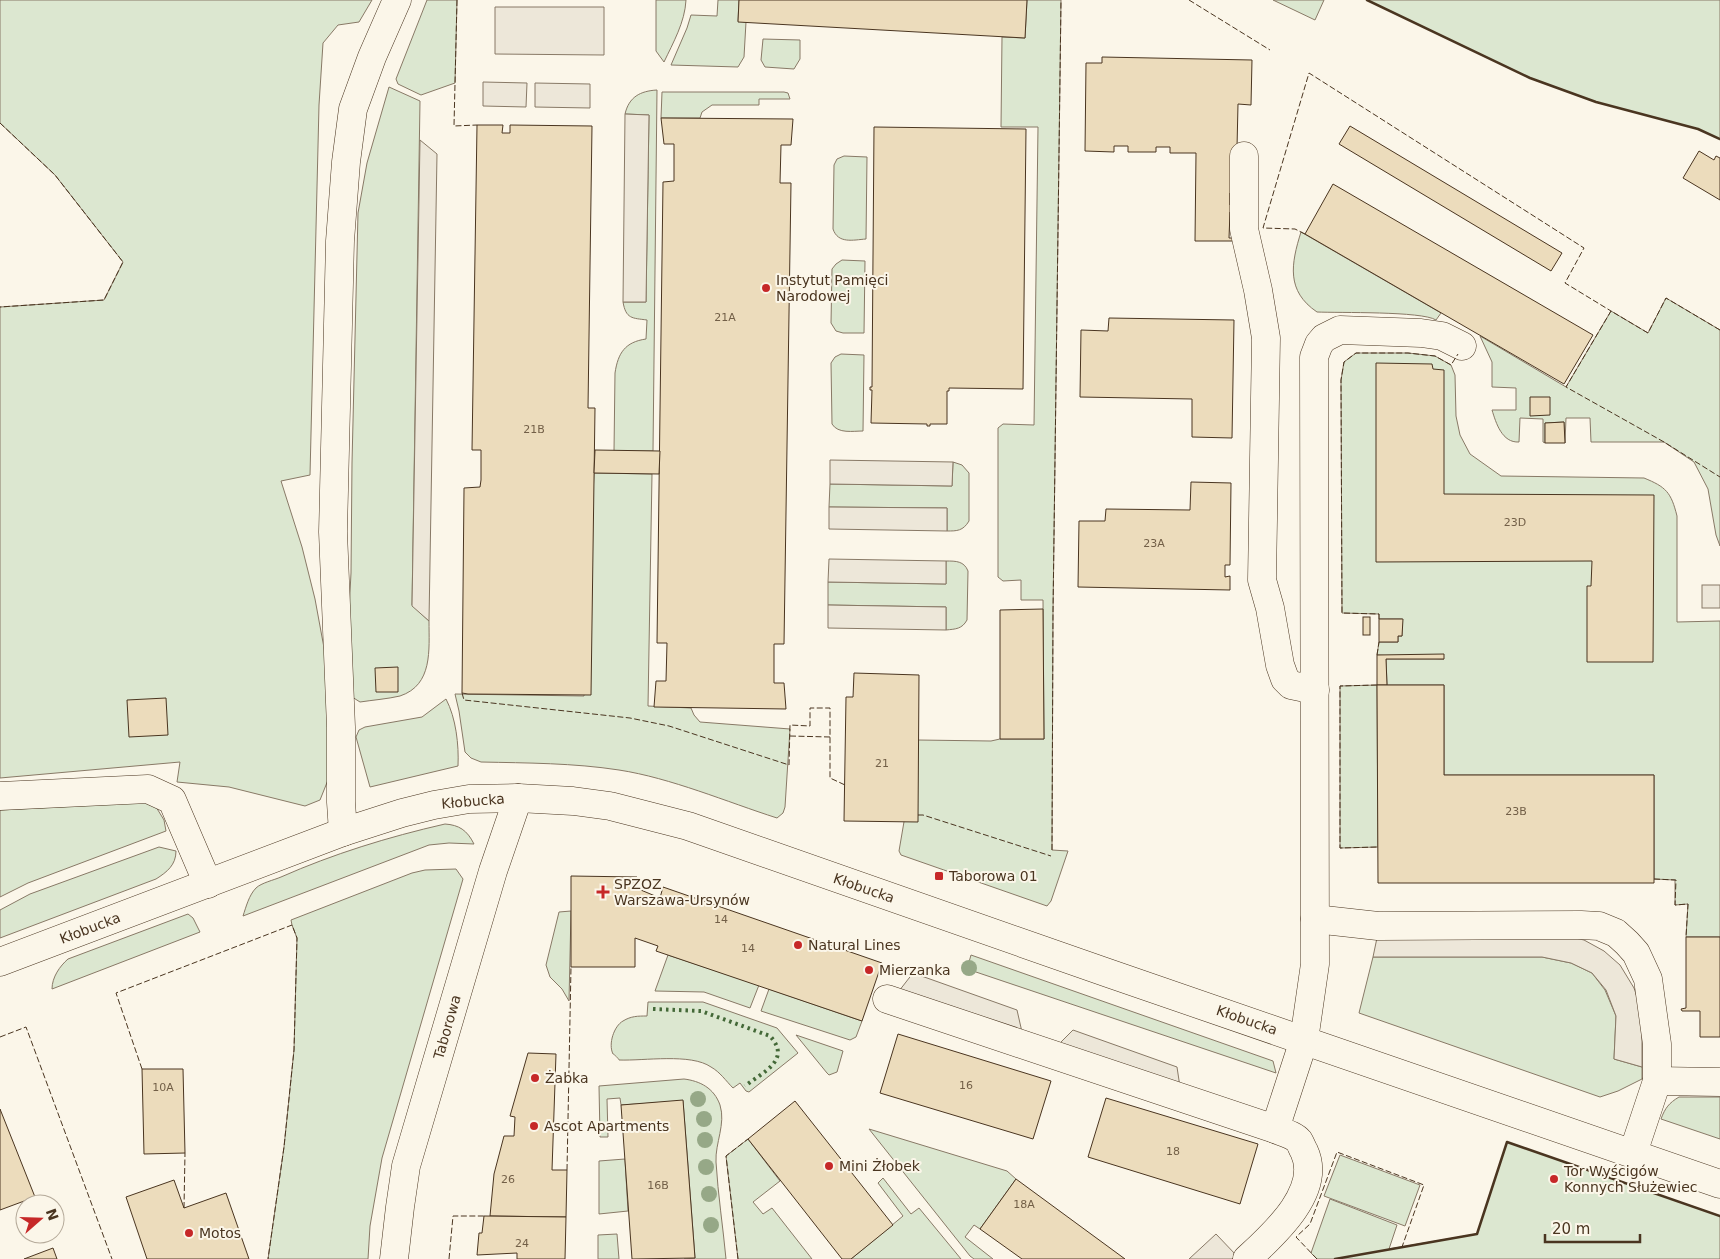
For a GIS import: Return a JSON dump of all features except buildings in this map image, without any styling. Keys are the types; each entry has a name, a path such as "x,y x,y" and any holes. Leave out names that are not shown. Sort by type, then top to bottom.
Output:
{"street":[{"path":"343,832 341,802 342,727 333,532 340,241 346,162 353,109 372,57 397,0"},
{"path":"1244,156 1244,229 1258,290 1266,338 1262,580 1270,608 1280,665 1285,679 1291,685 1315,690"},
{"path":"1275,1128 1304,1040 1315,964 1314,357 1319,344 1330,334 1340,330 1422,332 1442,336 1462,346"},
{"path":"0,796 148,789 172,800 208,884"},
{"name":"Kłobucka","path":"0,962 343,832 434,805 469,800 518,798 573,801 610,806 688,826 1720,1184"},
{"name":"Taborowa","path":"394,1259 406,1166 493,871 518,798"},
{"path":"1316,919 1378,926 1581,925 1599,926 1616,933 1636,953 1648,979 1657,1044 1658,1081 1633,1153"},
{"path":"887,999 1275,1128 1298,1140 1308,1160 1307,1181 1298,1202 1276,1232 1247,1259"},
{"path":"1658,1081 1720,1082"}],"green space":[{"path":"0,0 372,0 359,22 338,25 323,43 319,105 310,475 281,481 302,547 315,599 329,675 328,780 320,800 305,806 229,787 177,782 180,762 0,778 0,307 104,300 123,262 55,175 0,123"},
{"path":"427,0 457,0 455,83 421,95 398,84 396,79"},
{"path":"656,0 686,0 681,24 664,62 656,51"},
{"path":"718,0 739,0 738,21 746,22 744,57 738,67 671,65 691,15 717,16"},
{"path":"1027,0 1061,0 1053,613 1052,850 1068,851 1051,901 1047,906 901,855 899,851 918,740 991,741 1000,739 1044,739 1043,600 1021,600 1021,580 1003,581 998,577 998,428 1003,424 1034,425 1038,127 1001,127 1002,37 1025,38"},
{"path":"1273,0 1324,0 1315,20"},
{"path":"1367,0 1720,0 1720,139 1698,129 1596,102 1530,78"},
{"path":"763,39 800,40 800,59 794,69 765,67 761,60"},
{"path":"389,87 420,101 412,605 429,621 429,655 424,675 411,691 400,696 360,702 349,695 347,650 351,573 358,213 367,163"},
{"path":"657,90 653,451 614,451 616,366 621,354 628,346 646,339 647,320 630,317 624,308 623,302 646,302 649,115 625,114 629,103 636,96"},
{"path":"662,92 784,92 788,93 790,99 759,99 759,105 712,105 702,112 700,118 661,118"},
{"path":"844,156 867,157 866,239 842,239 835,234 833,229 834,165 837,159"},
{"path":"1301,232 1441,313 1436,320 1415,315 1317,312 1300,295 1294,276 1293,266"},
{"path":"842,260 865,261 864,333 836,331 831,323 832,269"},
{"path":"1666,298 1720,330 1720,546 1716,535 1708,489 1694,462 1664,442 1591,442 1590,418 1566,418 1565,443 1564,422 1545,423 1545,443 1543,442 1543,419 1520,418 1519,442 1513,441 1504,436 1492,410 1516,410 1516,388 1492,387 1492,362 1480,336 1566,387 1611,311 1648,333"},
{"path":"1356,353 1408,353 1435,356 1451,365 1455,375 1456,416 1460,435 1470,454 1501,476 1644,478 1658,484 1670,496 1677,516 1677,622 1720,621 1720,937 1686,937 1688,904 1675,905 1675,880 1654,879 1654,775 1444,775 1444,685 1387,685 1386,659 1444,659 1377,655 1379,642 1398,642 1398,636 1402,636 1402,619 1379,619 1379,614 1342,613 1341,380 1344,362"},
{"path":"841,354 864,355 863,431 842,431 832,424 831,363 835,357"},
{"path":"953,462 962,465 969,473 969,521 960,530 947,531 947,508 829,507 830,484 952,486"},
{"path":"594,473 652,474 648,706 691,708 700,722 790,729 785,807 783,813 777,818 679,784 639,774 568,765 481,762 471,758 465,752 455,694 584,696"},
{"path":"946,561 962,563 968,571 967,620 958,628 946,630 946,607 828,605 828,582 946,584"},
{"path":"1377,685 1378,847 1340,848 1340,686"},
{"path":"446,699 456,732 458,766 370,787 356,737 359,730 365,727 422,717"},
{"path":"153,802 164,820 166,831 28,883 0,897 0,810"},
{"path":"445,824 462,829 474,844 449,843 429,845 243,916 251,894 258,886 264,883 361,847"},
{"path":"159,847 176,851 176,856 170,868 156,879 0,938 0,910 30,894"},
{"path":"456,869 463,879 382,1158 370,1226 368,1259 268,1259 284,1147 294,1050 297,938 291,920 412,873 425,870"},
{"path":"571,911 569,1001 562,989 550,977 546,965 559,912"},
{"path":"188,914 193,918 200,932 52,989 53,980 57,972 68,959"},
{"path":"668,955 759,985 750,1008 704,992 655,991"},
{"path":"971,955 1273,1061 1276,1073 967,969"},
{"path":"1373,957 1542,957 1571,963 1592,973 1605,990 1616,1016 1614,1059 1642,1067 1642,1079 1618,1091 1600,1097 1359,1013"},
{"path":"769,989 862,1021 856,1037 850,1040 761,1011"},
{"path":"648,1002 703,1002 777,1028 798,1053 749,1092 740,1083 733,1088 717,1071 692,1060 619,1060 613,1054 611,1045 617,1027 626,1019 647,1016"},
{"path":"796,1035 843,1051 837,1072 829,1075"},
{"path":"684,1079 706,1086 714,1094 722,1112 716,1162 726,1259 684,1259 695,1258 683,1101 621,1105 620,1098 607,1099 608,1137 600,1137 599,1086"},
{"path":"1679,1097 1720,1097 1720,1139 1661,1119 1668,1106"},
{"path":"869,1129 1007,1171 1016,1179 980,1229 974,1225 965,1237 993,1259 974,1259 970,1256"},
{"path":"748,1139 780,1181 753,1202 763,1214 772,1208 812,1259 738,1259 726,1156"},
{"name":"Tor Wyścigów Konnych Służewiec","path":"1507,1142 1720,1216 1720,1259 1317,1259 1311,1253 1330,1199 1397,1225 1389,1249 1477,1234"},
{"path":"1340,1155 1420,1185 1405,1226 1324,1196"},
{"path":"625,1159 628,1211 599,1214 599,1161"},
{"path":"883,1178 911,1214 919,1208 961,1259 851,1259 903,1216 878,1183"},
{"path":"617,1234 619,1259 598,1259 598,1235"}],"shaded area":[{"path":"495,7 604,7 604,55 495,54"},
{"path":"483,82 527,83 526,107 483,106"},
{"path":"535,83 590,84 590,108 535,107"},
{"path":"625,114 649,115 646,302 623,302"},
{"path":"420,140 437,154 429,621 412,606"},
{"path":"830,460 953,462 952,486 830,484"},
{"path":"829,507 947,508 947,531 829,529"},
{"path":"829,559 946,561 946,584 828,582"},
{"path":"1702,585 1720,585 1720,608 1702,608"},
{"path":"828,605 946,607 946,630 828,628"},
{"path":"1378,933 1558,934 1584,940 1604,951 1620,965 1634,988 1642,1020 1642,1067 1614,1059 1616,1016 1606,990 1592,973 1571,963 1542,957 1373,957"},
{"path":"913,973 1017,1010 1022,1032 899,991"},
{"path":"1073,1030 1177,1067 1180,1087 1058,1045"},
{"path":"1216,1234 1236,1255 1232,1259 1189,1259"}],"hedge":[{"path":"653,1009 701,1011 770,1036 776,1044 777,1059 767,1070 745,1086"}],"fence":[{"path":"457,0 454,126 477,125"},
{"path":"1052,850 1053,613 1061,0"},
{"path":"1189,0 1270,50"},
{"path":"1305,234 1295,229 1263,228 1309,73 1584,248 1565,283 1611,311"},
{"path":"0,123 55,175 123,262 104,300 0,307"},
{"path":"1720,330 1666,298 1648,333 1611,311 1566,387 1664,442 1720,477"},
{"path":"1379,619 1379,614 1342,613 1341,380 1344,362 1356,353 1408,353 1435,356 1451,365 1458,354"},
{"path":"1377,655 1379,642"},
{"path":"1377,685 1340,686 1340,848 1378,847"},
{"path":"462,693 464,700 630,718 669,726 789,765 790,725 810,726 810,708 830,708 830,778 845,785"},
{"path":"790,736 830,737"},
{"path":"918,815 1051,856"},
{"path":"1654,879 1676,880 1675,905 1688,904 1686,937"},
{"path":"142,1069 116,993 292,925 297,938 294,1050 284,1147 268,1259"},
{"path":"567,1170 571,967"},
{"path":"0,1037 26,1027 112,1259"},
{"path":"738,1259 726,1156 748,1139"},
{"path":"1317,1259 1296,1237 1310,1224 1337,1152 1424,1185 1402,1247"},
{"path":"184,1208 185,1153"},
{"path":"449,1259 453,1216 484,1216"}],"wall":[{"path":"1367,0 1530,78 1596,102 1698,129 1720,139"},
{"path":"1335,1259 1477,1234 1507,1142 1720,1216"}],"place":[{"name":"Instytut Pamięci Narodowej","path":"766,288"},
{"name":"Taborowa 01","path":"939,876"},
{"name":"SPZOZ Warszawa-Ursynów","path":"603,892"},
{"name":"Natural Lines","path":"798,945"},
{"name":"Mierzanka","path":"869,970"},
{"name":"Żabka","path":"535,1078"},
{"name":"Ascot Apartments","path":"534,1126"},
{"name":"Mini Żłobek","path":"829,1166"},
{"name":"Tor Wyścigów Konnych Służewiec","path":"1554,1179"},
{"name":"Motos","path":"189,1233"}]}
